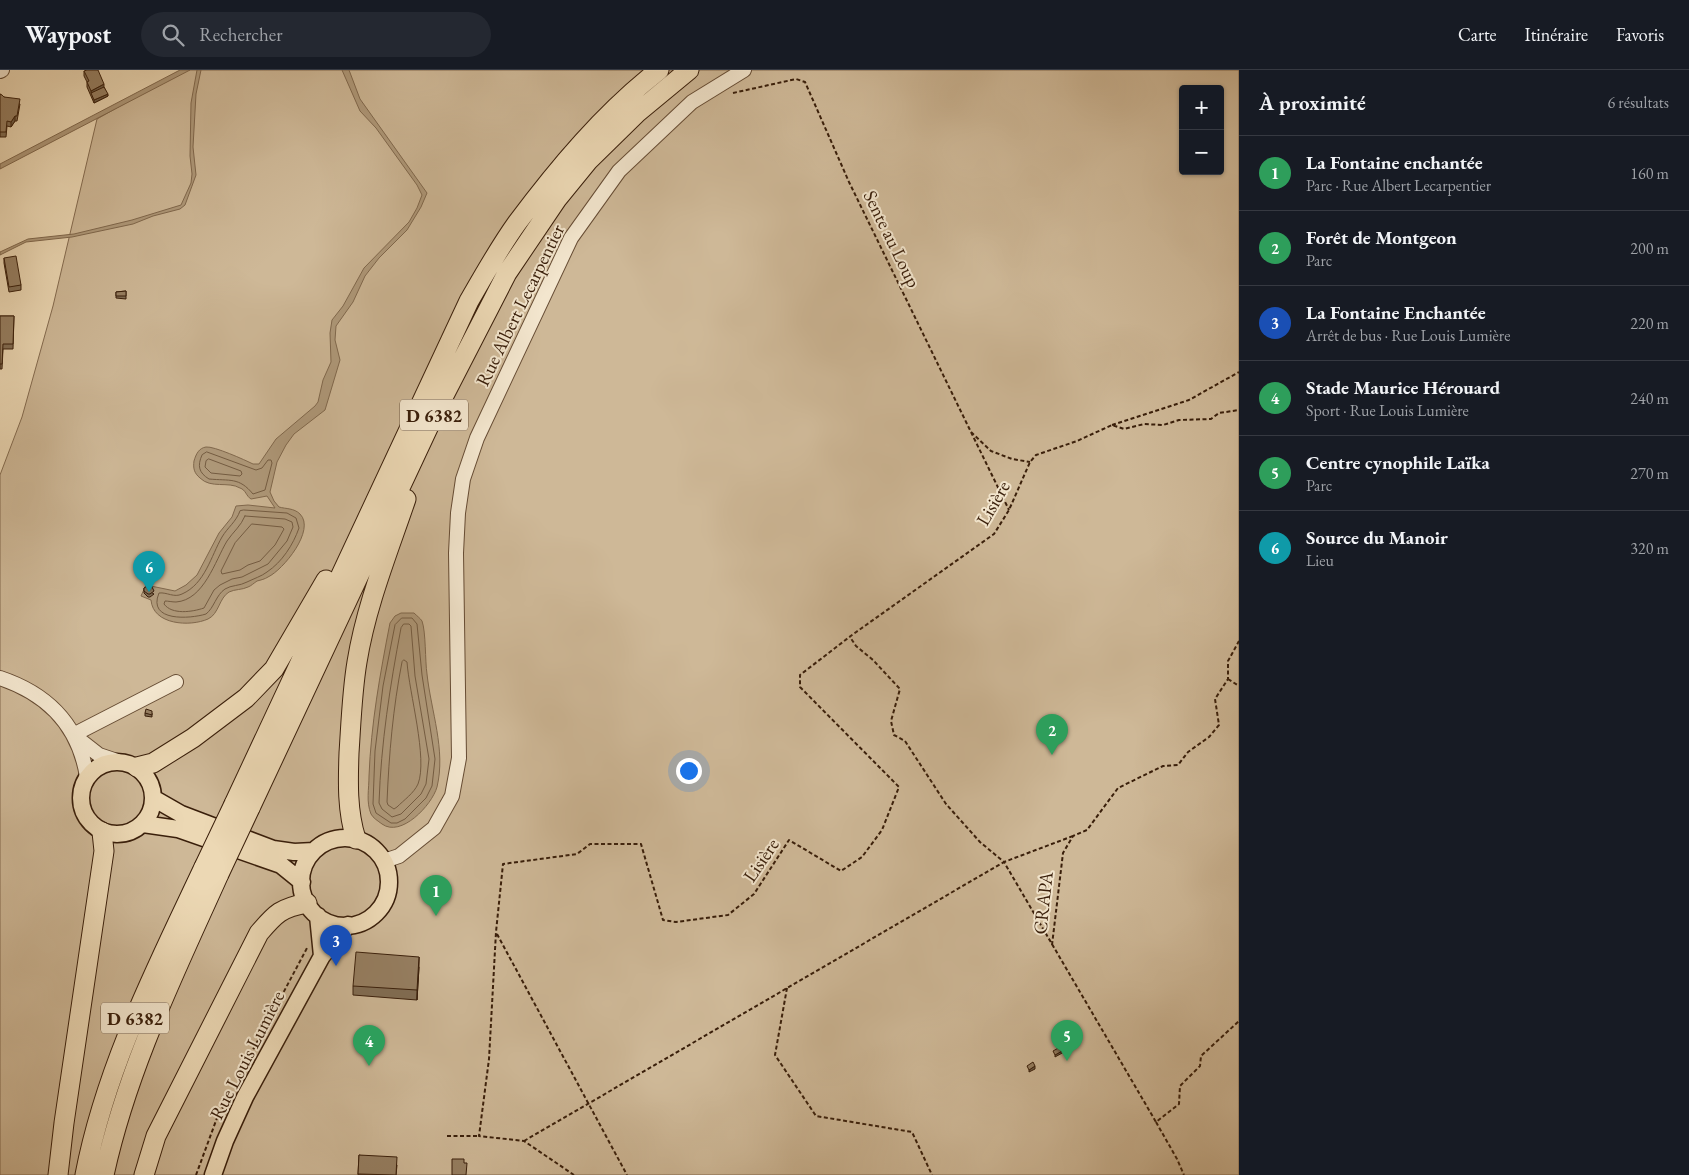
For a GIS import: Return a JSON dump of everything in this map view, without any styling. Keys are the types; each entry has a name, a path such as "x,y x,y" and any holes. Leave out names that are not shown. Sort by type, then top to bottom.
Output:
{"highway":[{"name":"D 6382","path":"104,1175 124,1102 150,1029 212,871 468,301 516,225 552,178 592,132 659,70"},
{"name":"D 6382","path":"242,806 435,413 507,273 557,199 595,154 637,113 688,70"},
{"path":"356,839 350,809 349,770 351,719 357,662 368,613 435,413"},
{"path":"137,767 153,763 193,738 246,698 274,669 302,624 406,437"},
{"path":"58,1175 65,1113 104,851 102,832"},
{"name":"D 6382","path":"85,1175 99,1115 110,1080 153,977 212,871"},
{"path":"144,1175 156,1136 259,933 277,912 292,906 313,909"}],"main road":[{"path":"117,761 137,767 146,776 151,786 152,808 143,824 134,830 124,834 102,832 88,820 81,803 82,784 96,768 106,763 117,761"},
{"path":"153,798 181,814 273,849 294,852 314,851"},
{"path":"143,824 178,829 281,866 302,882"},
{"path":"333,839 356,839 368,844 377,851 384,861 389,875 388,890 384,903 374,914 362,922 348,926 327,922 313,909 303,893 303,871 307,860 314,851 333,839"},
{"path":"313,909 322,956"},
{"name":"Rue Louis Lumière","path":"214,1175 225,1141 245,1097 322,956 348,926"}],"street":[{"name":"Rue Albert Lecarpentier","path":"384,861 399,856 434,828 452,796 459,758 456,553 458,512 463,479 477,438 571,238 619,171 692,102 744,70"},
{"path":"0,678 28,689 54,709 73,735 81,752 87,777"},
{"path":"73,735 176,682"},
{"path":"73,735 99,754 117,761"}],"path":[{"name":"Sente au Loup","path":"730,94 796,79 805,82 849,182 1009,510"},
{"path":"970,431 991,451 1012,459 1030,462 1036,455 1077,441 1112,424 1189,400 1239,372"},
{"path":"1112,424 1124,429 1144,424 1163,425 1179,420 1211,419 1219,413 1239,410"},
{"name":"Lisière","path":"479,1136 489,1059 502,864 576,854 590,844 641,844 663,920 676,922 728,915 754,894 789,840 841,871 862,857 882,830 899,787 800,686 800,675 850,636 994,534 1009,510 1030,462"},
{"path":"850,636 856,646 873,660 900,689 891,721 894,735 905,741 946,804 980,842 1004,862 1052,946"},
{"name":"CRAPA","path":"1184,1175 1156,1122 1052,946 1063,853 1073,836 1087,830 1118,788 1163,766 1178,765 1188,752 1208,738 1219,725 1215,698 1228,679 1228,661 1239,641"},
{"path":"1228,679 1239,686"},
{"path":"524,1141 1004,862 1073,836"},
{"path":"496,932 627,1175"},
{"path":"787,988 775,1055 816,1116 912,1132 932,1175"},
{"path":"1156,1122 1179,1104 1180,1086 1200,1066 1201,1056 1239,1021"},
{"path":"447,1136 479,1136 524,1141 574,1175"}],"shaded area":[{"path":"184,70 1239,70 1239,1175 0,1175 0,475 22,417 53,306 97,119"}],"water":[{"path":"180,70 190,70 0,169 0,164"},
{"path":"197,70 201,70 196,94 193,147 196,175 185,205 180,209 153,216 133,224 72,237 26,242 0,255 0,252 28,239 74,234 132,220 181,205 191,183 191,103"},
{"path":"342,70 349,70 360,99 427,193 407,230 379,258 365,276 353,302 336,326 335,340 340,360 325,410 294,434 277,462 270,492 274,501 279,507 298,512 304,521 304,530 296,549 274,573 249,587 229,592 223,598 212,617 200,622 174,622 158,615 153,608 151,600 141,596 146,585 175,591 186,585 197,575 219,533 232,517 236,506 248,505 275,508 267,496 251,499 244,490 235,486 204,481 194,470 194,461 197,454 201,449 210,447 253,464 259,464 276,439 315,406 331,362 330,333 332,320 343,306 364,268 409,222 422,195 417,185 376,128 360,111"},
{"path":"401,613 414,613 422,621 427,674 440,759 437,787 429,802 415,817 406,823 398,827 390,827 382,824 371,814 368,800 369,776 377,699 390,623 395,616"}],"building":[{"path":"98,70 104,84 91,91 84,71"},
{"path":"104,87 108,94 94,100 91,93"},
{"path":"0,94 4,97 20,99 17,116 11,122 7,121 6,132 0,132"},
{"path":"16,256 21,285 9,287 4,258"},
{"path":"126,291 126,296 116,296 116,292"},
{"path":"0,316 14,316 13,344 3,344 2,364 0,364"},
{"path":"151,585 154,591 148,594 144,591 144,588"},
{"path":"146,709 152,711 152,715 145,713"},
{"path":"356,952 419,957 417,990 353,986"},
{"path":"1062,1046 1064,1050 1055,1055 1053,1051"},
{"path":"1033,1062 1035,1066 1029,1070 1027,1066"},
{"path":"359,1155 397,1157 396,1175 358,1174"},
{"path":"452,1159 464,1159 464,1163 467,1163 466,1175 452,1175"}],"place":[{"name":"Source du Manoir","path":"149,592"},
{"name":"Forêt de Montgeon","path":"1052,755"},
{"name":"La Fontaine enchantée","path":"436,916"},
{"name":"La Fontaine Enchantée","path":"336,966"},
{"name":"Centre cynophile Laïka","path":"1067,1061"},
{"name":"Stade Maurice Hérouard","path":"369,1066"}]}
